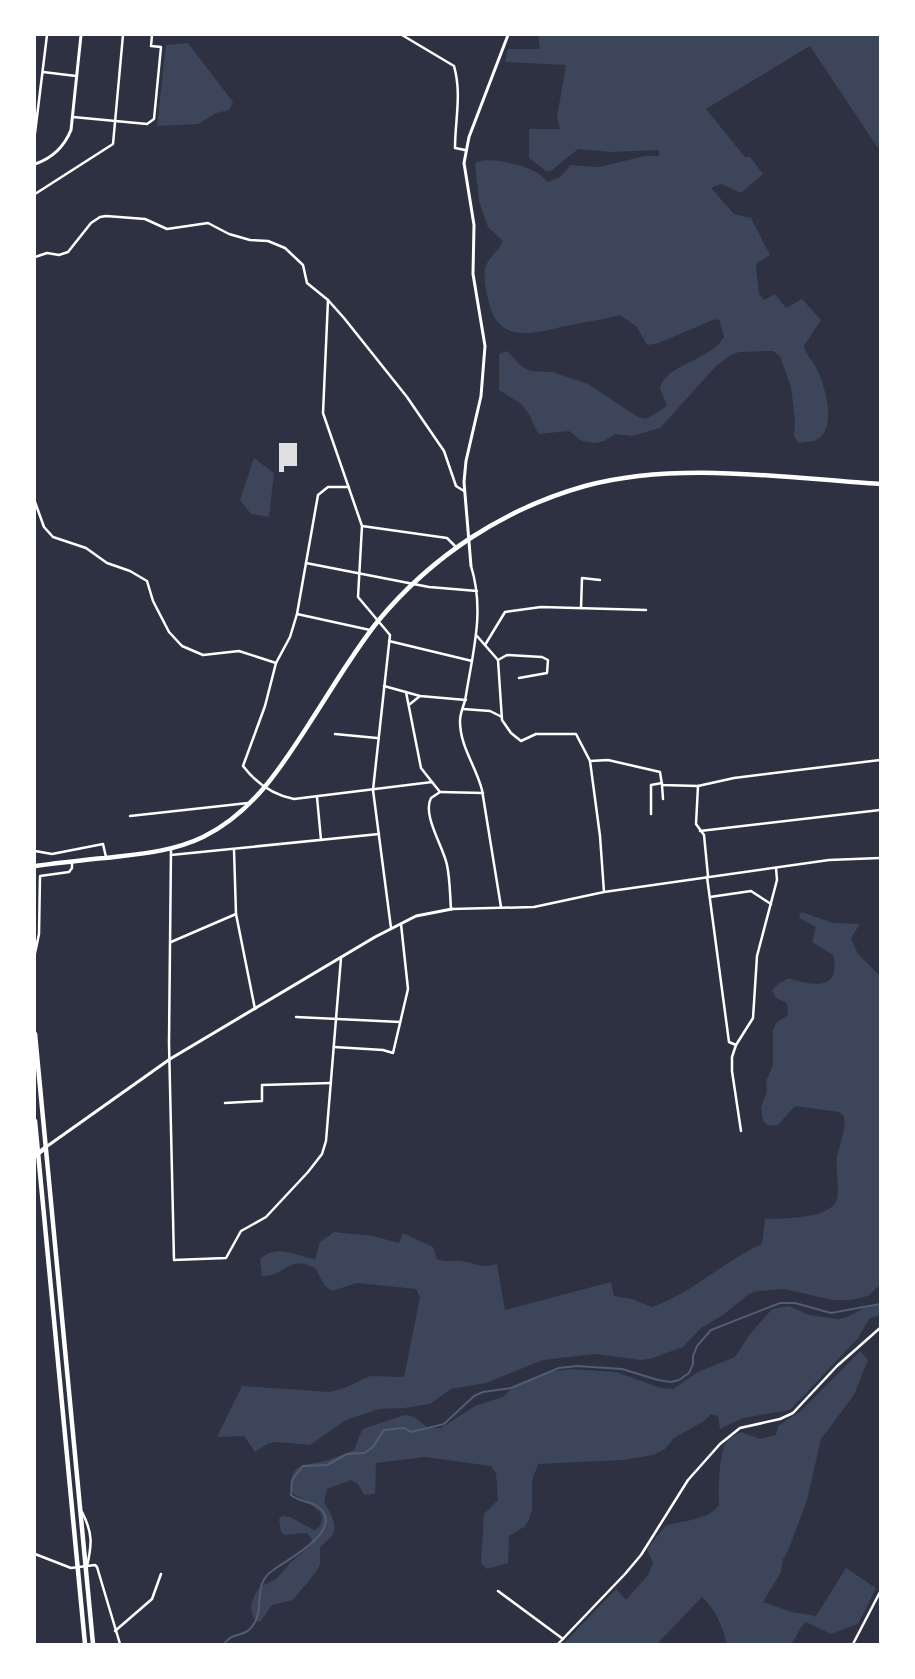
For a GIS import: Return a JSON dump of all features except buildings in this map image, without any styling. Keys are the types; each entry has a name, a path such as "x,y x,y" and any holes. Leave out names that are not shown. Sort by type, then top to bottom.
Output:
{"main road":[{"path":"35,866 171,849 203,838 234,820 266,788 378,621 412,583 456,547 502,518 548,498 587,486 639,476 709,473 880,484"},
{"path":"35,1034 93,1644"},
{"path":"35,1121 36,1155 58,1356 84,1644"},
{"path":"36,1155 45,1148"},
{"path":"47,1251 55,1250"},
{"path":"58,1356 65,1356"},
{"path":"60,1383 68,1382"}],"street":[{"path":"35,133 47,35"},
{"path":"35,164 49,158 61,147 71,130 81,35"},
{"path":"35,194 63,178 112,144 124,35"},
{"path":"73,117 147,124 154,119 161,47 151,46 152,35"},
{"path":"402,35 454,66 459,90 455,118 455,148 465,150"},
{"path":"501,907 480,779 466,753 460,722 466,700 477,636 477,591 468,540 464,491 466,461 477,420 486,356 473,274 474,225 464,162 465,150 508,35"},
{"path":"43,72 78,76"},
{"path":"35,257 47,253 58,255 68,252 91,223 100,217 141,218 167,229 208,223 221,231 250,240 274,242 290,251 305,268 307,283 328,300 377,358 428,425 444,451 456,486 464,491"},
{"path":"328,300 323,412 362,526 360,528 358,573 359,600 388,631 389,641 377,738 373,790 391,928"},
{"path":"349,487 328,487 318,495 297,614 290,637 276,663 265,706 243,766 266,788 281,796 294,799 432,782"},
{"path":"35,502 44,527 56,539 86,548 107,563 130,571 148,581 153,601 169,632 182,646 203,655 238,651 276,663"},
{"path":"362,526 447,538 456,547"},
{"path":"306,563 412,583 477,591"},
{"path":"581,608 582,578 600,580"},
{"path":"485,645 504,612 541,607 646,610"},
{"path":"297,614 371,630"},
{"path":"477,636 498,660 502,686 502,717 511,733 521,740 536,734 576,734 590,761 600,836 604,892"},
{"path":"389,641 472,661"},
{"path":"498,660 507,655 542,657 548,660 547,673 519,678"},
{"path":"384,686 420,696 466,700"},
{"path":"406,692 410,704 421,768 440,792"},
{"path":"410,704 420,696"},
{"path":"463,709 490,711 502,717"},
{"path":"335,734 377,738"},
{"path":"590,761 608,760 660,772 663,799"},
{"path":"651,814 651,785 654,783 698,786 734,778 880,760"},
{"path":"698,786 696,824 704,835 729,1042 736,1045"},
{"path":"451,909 447,864 439,846 428,808 431,798 440,792 483,793"},
{"path":"317,796 321,840"},
{"path":"130,816 252,802"},
{"path":"700,831 880,810"},
{"path":"172,856 379,834"},
{"path":"35,851 52,854 103,844 106,857"},
{"path":"171,849 170,1059 174,1260 226,1258 242,1231 266,1217 322,1154 326,1141 341,958"},
{"path":"234,850 236,914 255,1009"},
{"path":"45,1148 170,1059 391,928 421,914 451,909 547,906 604,892 708,877 829,860 880,858"},
{"path":"35,953 39,934 40,876 69,872 72,868 72,861"},
{"path":"740,1131 732,1058 736,1045 753,1018 757,956 777,880 776,868"},
{"path":"710,897 751,891 771,904"},
{"path":"35,906 40,906"},
{"path":"170,942 236,914"},
{"path":"334,1047 382,1050 393,1053 408,988 401,923"},
{"path":"296,1017 400,1022"},
{"path":"225,1103 262,1101 262,1085 331,1083"},
{"path":"558,1644 641,1555 684,1486 720,1444 740,1428 780,1420 794,1414 837,1366 880,1328"},
{"path":"80,1509 88,1524 92,1548 87,1567"},
{"path":"35,1554 71,1568 95,1566 120,1644"},
{"path":"115,1630 152,1599 161,1574"},
{"path":"498,1591 563,1639"},
{"path":"853,1644 880,1592"}],"shaded area":[{"path":"538,35 880,35 880,147 878,148 810,46 706,109 745,157 750,157 763,174 741,193 721,184 711,188 734,214 751,218 770,255 757,263 759,293 764,300 775,294 786,308 802,299 821,320 804,346 817,369 826,397 828,419 822,436 814,441 799,443 794,436 795,420 791,387 780,356 773,351 739,352 731,355 717,365 660,428 632,436 615,434 604,441 595,443 582,441 569,431 538,434 529,414 521,404 499,390 499,354 507,351 522,367 531,371 552,372 588,384 638,417 646,419 667,406 660,388 664,380 680,367 709,352 724,337 720,321 715,319 659,343 647,345 637,327 620,315 545,331 520,333 509,331 500,325 493,314 486,292 484,273 486,265 503,241 488,227 479,201 475,164 487,160 506,162 533,171 548,182 560,177 571,165 598,167 645,156 659,156 659,150 611,152 578,149 551,171 546,171 529,158 529,129 560,129 557,117 566,65 505,62 508,49 540,49"},
{"path":"188,43 233,102 229,110 216,113 198,124 157,126 166,45"},
{"path":"254,458 274,473 269,517 251,514 240,500"},
{"path":"801,912 834,923 860,924 851,938 858,954 880,976 880,1285 868,1296 851,1300 833,1300 784,1289 757,1291 749,1294 723,1315 701,1328 683,1347 650,1359 641,1360 595,1354 543,1360 486,1383 451,1389 430,1404 379,1409 346,1420 310,1445 269,1443 255,1452 244,1436 217,1437 242,1386 329,1392 342,1389 370,1376 404,1377 420,1297 416,1289 357,1283 332,1291 325,1286 315,1268 299,1263 276,1273 262,1276 260,1259 266,1254 280,1251 315,1259 320,1242 334,1232 373,1236 399,1243 403,1233 433,1247 437,1259 440,1260 461,1261 481,1266 497,1264 505,1310 611,1282 614,1296 632,1299 652,1307 681,1294 734,1259 762,1244 765,1219 794,1218 816,1214 826,1211 833,1206 838,1194 837,1162 844,1130 843,1115 839,1112 795,1106 778,1125 769,1126 763,1121 761,1107 767,1091 766,1081 773,1065 773,1030 777,1022 788,1015 787,1003 776,998 772,990 789,978 806,983 823,983 833,975 835,967 833,955 812,942 816,927 799,918"},
{"path":"870,1305 880,1305 880,1315 869,1319 858,1338 790,1410 743,1418 720,1429 718,1416 711,1414 704,1421 674,1438 665,1449 653,1455 623,1460 538,1464 532,1481 532,1510 529,1520 524,1527 509,1536 508,1563 487,1569 481,1563 484,1514 498,1500 496,1473 491,1466 425,1457 376,1463 375,1494 364,1495 358,1484 351,1480 327,1489 324,1502 334,1523 334,1532 320,1547 320,1564 316,1572 293,1600 272,1605 260,1622 253,1618 251,1605 260,1587 276,1579 291,1562 310,1546 312,1539 307,1533 284,1535 281,1532 279,1519 282,1516 290,1517 314,1530 321,1523 321,1513 305,1500 293,1494 292,1476 299,1467 328,1460 354,1450 362,1430 365,1428 405,1415 414,1417 428,1428 441,1428 475,1406 503,1397 515,1385 552,1372 569,1369 616,1372 661,1388 673,1389 698,1372 735,1357 750,1334 772,1309 789,1306 809,1315 839,1319"},
{"path":"860,1351 868,1360 854,1395 821,1439 807,1500 788,1551 783,1559 781,1572 763,1602 792,1612 816,1616 846,1568 876,1588 858,1624 831,1634 806,1622 791,1644 727,1644 718,1619 702,1597 657,1644 563,1644 616,1589 626,1600 648,1575 653,1563 647,1549 665,1526 702,1517 719,1505 722,1453 728,1440 741,1432 760,1439 776,1435 778,1426 802,1410"}],"waterway":[{"path":"224,1644 232,1637 244,1633 256,1620 261,1588 266,1576 315,1540 326,1524 323,1511 319,1507 291,1495 292,1480 303,1466 327,1465 347,1454 364,1453 373,1447 384,1430 404,1428 411,1432 444,1424 474,1396 483,1392 511,1388 559,1368 577,1366 622,1369 658,1380 671,1382 679,1380 689,1373 697,1346 711,1330 780,1303 795,1303 831,1313 880,1304"}]}
